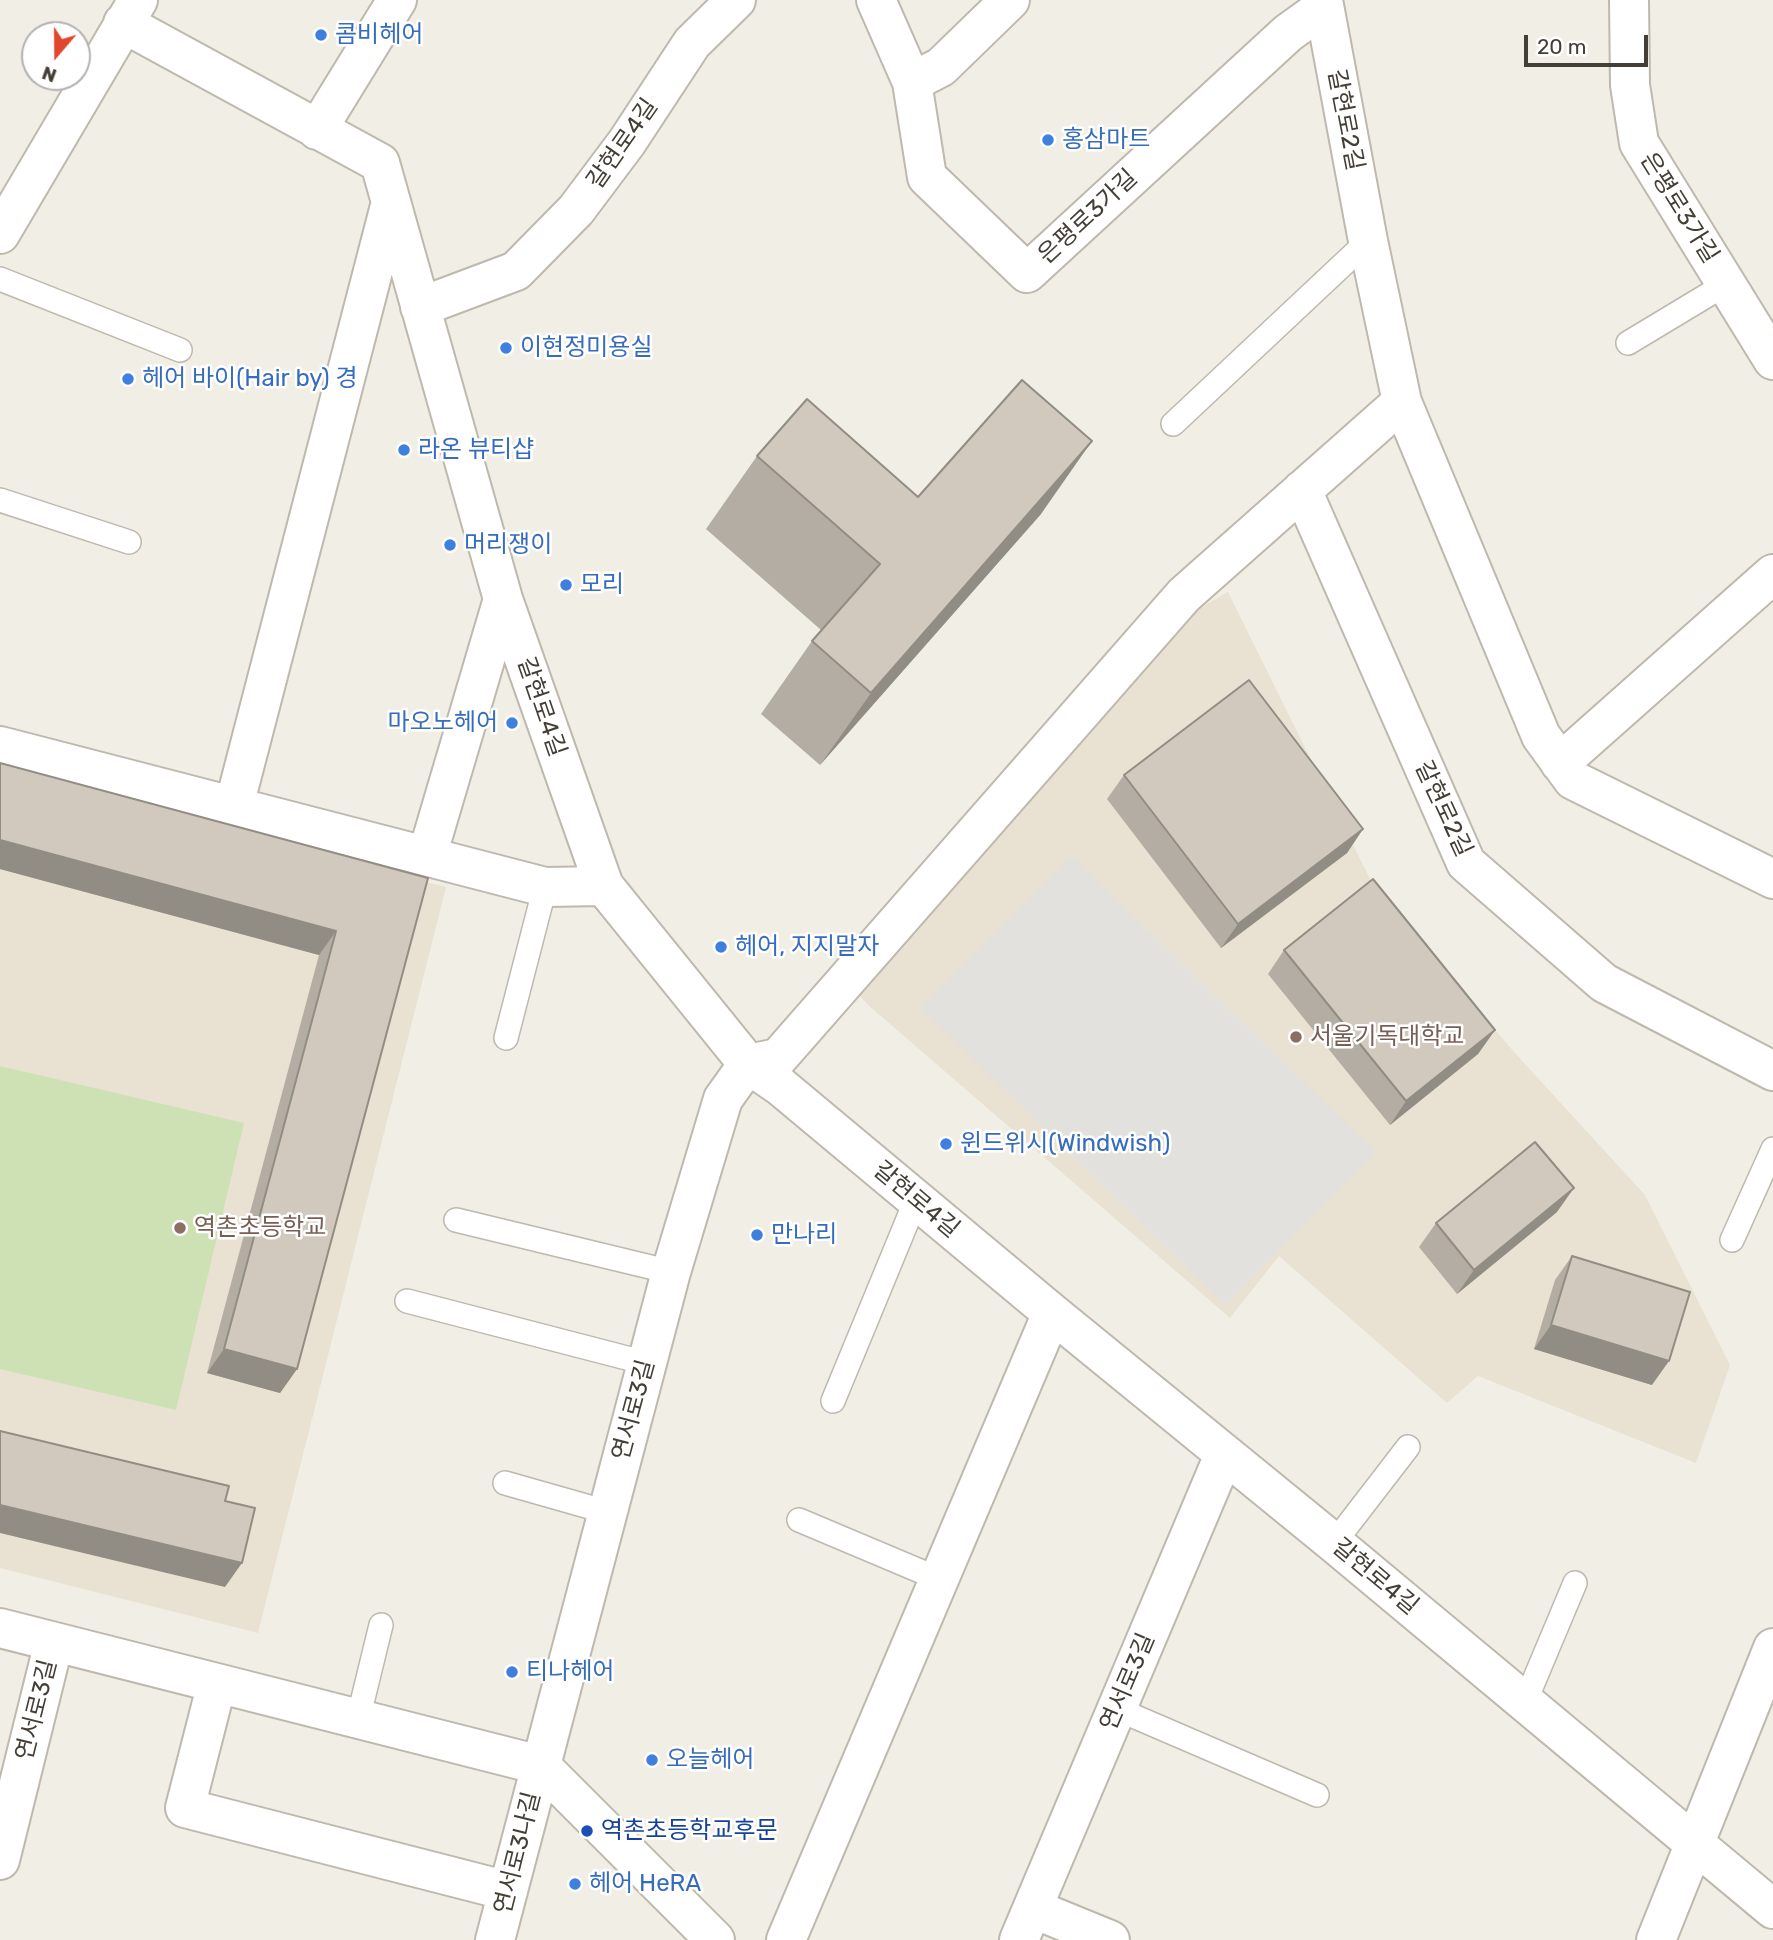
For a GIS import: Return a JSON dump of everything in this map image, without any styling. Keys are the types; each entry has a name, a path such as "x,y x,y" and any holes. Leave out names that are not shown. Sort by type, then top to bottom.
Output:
{"street":[{"path":"317,130 397,0"},
{"name":"갈현로4길","path":"420,307 516,271 576,210 627,142 692,43 736,0"},
{"name":"은평로3가길","path":"876,0 912,82 927,177 1027,273 1323,3"},
{"path":"912,82 941,67 1010,0"},
{"name":"은평로3가길","path":"1629,0 1630,85 1639,143 1773,360"},
{"name":"갈현로2길","path":"1323,3 1402,402 1541,736 1573,780 1773,879"},
{"path":"0,233 131,12"},
{"name":"갈현로4길","path":"131,12 317,130 380,163 503,599 604,886 748,1064 780,1086 1773,1909"},
{"path":"234,806 391,202"},
{"path":"748,1064 778,1058 1184,595 1402,402"},
{"name":"갈현로2길","path":"1302,490 1466,863 1604,983 1773,1071"},
{"path":"1560,763 1773,574"},
{"path":"426,856 503,599"},
{"path":"0,746 545,887 604,886"},
{"name":"연서로3길","path":"0,1628 540,1765 671,1272 723,1099 748,1064"},
{"path":"786,1940 1052,1313"},
{"name":"연서로3길","path":"1110,1940 1026,1924 1224,1455"},
{"name":"연서로3길","path":"0,1860 54,1642"},
{"path":"1656,1940 1773,1648"},
{"path":"217,1683 185,1808 508,1891"},
{"path":"540,1765 715,1940"},
{"name":"연서로3나길","path":"495,1940 540,1765"}],"lane":[{"path":"1173,424 1368,241"},
{"path":"0,279 180,349"},
{"path":"1628,344 1726,284"},
{"path":"0,500 129,541"},
{"path":"506,1038 545,887"},
{"path":"1732,1240 1773,1149"},
{"path":"833,1401 916,1200"},
{"path":"456,1220 671,1272"},
{"path":"407,1301 646,1363"},
{"path":"1334,1543 1408,1447"},
{"path":"505,1483 607,1512"},
{"path":"799,1520 939,1579"},
{"path":"1525,1702 1575,1583"},
{"path":"358,1719 381,1625"},
{"path":"1116,1710 1317,1795"}],"shaded area":[{"name":"서울기독대학교","path":"1228,592 1374,887 1514,1052 1645,1195 1730,1365 1696,1463 1478,1376 1447,1403 1279,1256 1230,1318 867,1004 857,992 1200,608"},
{"name":"역촌초등학교","path":"0,774 446,887 258,1633 0,1568"},
{"path":"1071,856 1375,1152 1225,1305 921,1008"}],"green space":[{"path":"0,1066 244,1123 176,1410 0,1369"}],"building":[{"path":"1022,380 1092,441 871,693 812,641 880,564 757,456 807,399 918,497"},
{"path":"1249,680 1363,829 1238,924 1124,775"},
{"path":"0,763 428,878 297,1369 224,1349 336,931 0,840"},
{"path":"1373,879 1495,1030 1406,1101 1284,950"},
{"path":"1535,1142 1574,1188 1474,1270 1436,1223"},
{"path":"1572,1256 1690,1292 1669,1361 1551,1325"},
{"path":"0,1431 229,1486 225,1501 255,1508 242,1563 0,1505"}],"place":[{"name":"콤비헤어","path":"321,35"},
{"name":"홍삼마트","path":"1048,140"},
{"name":"이현정미용실","path":"506,348"},
{"name":"헤어 바이(Hair by) 경","path":"128,379"},
{"name":"라온 뷰티샵","path":"404,450"},
{"name":"머리쟁이","path":"450,545"},
{"name":"모리","path":"566,585"},
{"name":"마오노헤어","path":"512,723"},
{"name":"헤어, 지지말자","path":"721,947"},
{"name":"서울기독대학교","path":"1296,1037"},
{"name":"윈드위시(Windwish)","path":"946,1144"},
{"name":"역촌초등학교","path":"180,1228"},
{"name":"만나리","path":"757,1235"},
{"name":"티나헤어","path":"512,1672"},
{"name":"오늘헤어","path":"652,1760"},
{"name":"역촌초등학교후문","path":"587,1831"},
{"name":"헤어 HeRA","path":"575,1884"}]}
